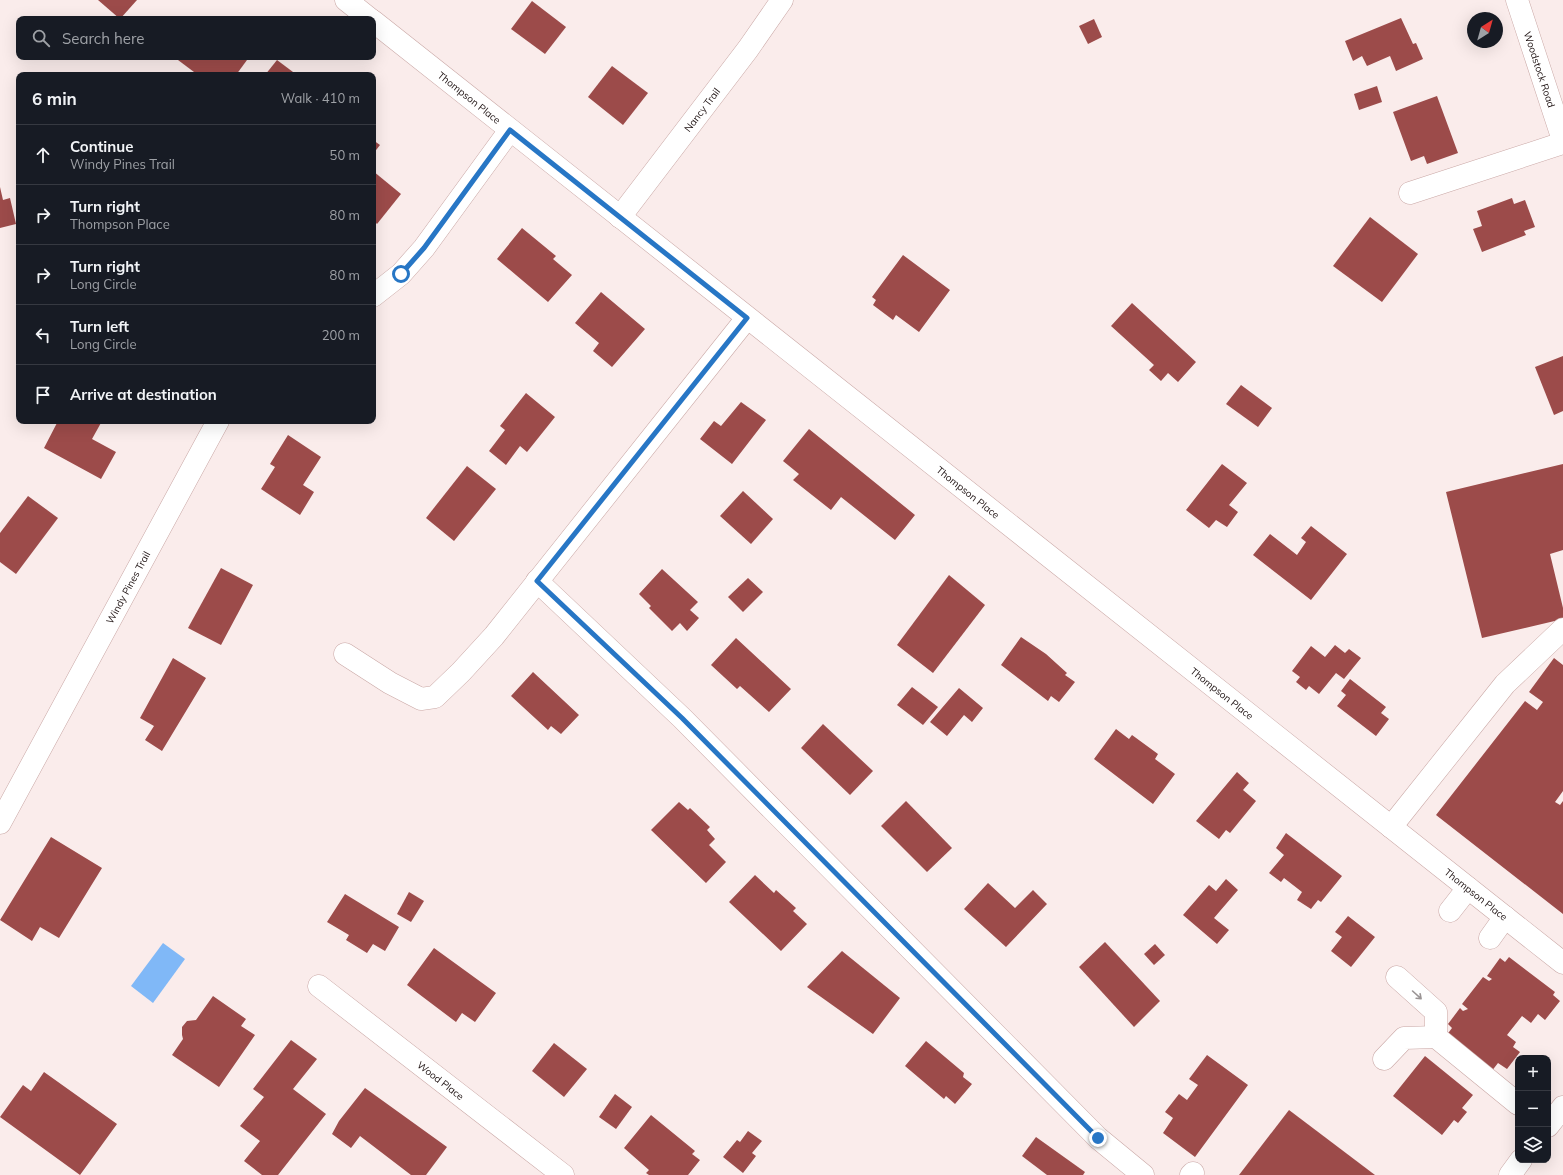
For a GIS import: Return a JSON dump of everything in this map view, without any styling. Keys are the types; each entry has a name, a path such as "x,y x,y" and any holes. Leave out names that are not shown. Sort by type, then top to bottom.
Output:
{"street":[{"path":"346,0 366,16"},
{"name":"Nancy Trail","path":"620,217 748,49 782,0"},
{"name":"Woodstock Road","path":"1516,0 1563,141"},
{"name":"Thompson Place","path":"376,23 1563,963"},
{"path":"376,294 401,274 424,248 510,130"},
{"path":"1410,193 1563,141"},
{"path":"345,654 390,683 421,699 435,697 494,636 747,318"},
{"name":"Windy Pines Trail","path":"0,823 216,424"},
{"path":"537,581 688,724 1098,1138 1143,1175"},
{"path":"1391,827 1505,684 1563,629"},
{"path":"1450,911 1468,888"},
{"path":"1490,938 1505,917"},
{"path":"1397,977 1436,1012 1436,1037"},
{"name":"Wood Place","path":"319,986 563,1175"},
{"path":"1384,1059 1404,1038 1436,1037 1515,1102"},
{"path":"1551,1122 1563,1107"},
{"path":"1510,1175 1519,1163"}],"water":[{"path":"163,943 185,959 153,1003 131,986"}],"building":[{"path":"98,0 137,0 123,16 117,16"},
{"path":"532,1 566,27 545,54 511,29"},
{"path":"1401,18 1413,44 1416,43 1423,59 1396,71 1390,56 1367,66 1362,56 1353,61 1345,41"},
{"path":"1094,19 1102,37 1088,44 1079,26"},
{"path":"178,60 247,60 238,72 194,72"},
{"path":"277,60 293,72 267,72"},
{"path":"612,66 648,93 623,125 588,97"},
{"path":"1377,86 1382,102 1359,110 1354,94"},
{"path":"1437,96 1458,153 1427,164 1424,156 1411,161 1393,112"},
{"path":"376,142 380,145 376,150"},
{"path":"376,173 401,194 377,224 376,223"},
{"path":"0,187 3,200 10,198 16,224 0,228"},
{"path":"1512,198 1514,204 1525,200 1535,227 1524,231 1526,235 1482,252 1473,229 1482,226 1477,211"},
{"path":"1370,217 1418,254 1382,302 1333,266"},
{"path":"522,228 556,256 553,259 572,275 548,302 497,259"},
{"path":"903,255 950,290 919,332 896,315 893,320 873,305 876,300 872,297"},
{"path":"601,292 645,329 612,367 593,351 599,343 575,323"},
{"path":"1132,303 1196,362 1178,382 1168,373 1161,381 1149,370 1154,365 1111,326"},
{"path":"1563,356 1563,411 1554,415 1535,367"},
{"path":"1241,385 1272,408 1258,427 1226,404"},
{"path":"526,393 555,417 527,452 520,446 506,465 489,451 505,430 500,426"},
{"path":"741,402 766,420 732,464 700,439 714,421 721,426"},
{"path":"56,424 100,424 92,439 116,452 101,479 44,448"},
{"path":"809,429 915,515 895,540 841,497 831,510 793,480 799,474 783,461"},
{"path":"288,435 321,457 303,485 314,492 300,515 261,489 275,467 270,464"},
{"path":"1222,464 1247,483 1229,505 1238,512 1227,527 1216,520 1209,528 1186,510"},
{"path":"1563,464 1563,550 1550,554 1563,608 1563,619 1482,638 1446,492"},
{"path":"467,466 496,489 454,541 426,518"},
{"path":"743,491 773,519 751,544 720,516"},
{"path":"28,496 58,518 16,574 0,562 0,533"},
{"path":"1311,526 1347,554 1311,600 1253,555 1270,534 1297,555 1306,542 1301,538"},
{"path":"221,568 253,585 221,645 188,628"},
{"path":"662,569 698,602 690,610 699,618 687,631 680,623 672,631 649,608 651,606 639,594"},
{"path":"949,575 985,605 933,673 897,645"},
{"path":"748,578 763,592 743,612 728,597"},
{"path":"1021,637 1046,654 1067,673 1065,675 1075,682 1059,702 1051,696 1048,701 1001,665"},
{"path":"736,638 791,689 769,712 740,686 737,689 711,665"},
{"path":"1335,645 1345,653 1349,649 1361,658 1344,679 1336,673 1319,694 1309,686 1306,690 1296,682 1300,677 1292,671 1311,646 1325,657"},
{"path":"173,658 206,678 162,751 145,740 154,726 140,718"},
{"path":"1554,658 1563,665 1563,791 1555,802 1560,805 1563,801 1563,914 1436,815 1525,701 1537,710 1543,702 1529,692"},
{"path":"533,672 579,715 561,734 551,726 548,730 511,696"},
{"path":"1350,679 1386,707 1381,713 1389,719 1376,736 1337,706 1346,695 1341,691"},
{"path":"912,687 938,707 923,725 897,705"},
{"path":"959,688 983,708 972,722 964,715 947,736 930,722"},
{"path":"823,724 873,771 850,795 801,748"},
{"path":"1116,729 1129,739 1132,735 1158,754 1155,759 1175,774 1153,804 1094,759"},
{"path":"1237,772 1249,783 1243,790 1256,801 1230,833 1226,830 1219,839 1196,821"},
{"path":"906,801 952,848 927,872 881,826"},
{"path":"679,802 688,810 690,808 710,827 707,830 715,839 709,845 726,862 706,883 651,830"},
{"path":"1286,833 1342,876 1321,902 1318,900 1311,909 1297,900 1302,892 1284,878 1281,882 1269,873 1284,855 1276,848"},
{"path":"51,837 102,868 59,938 40,927 32,941 0,920"},
{"path":"755,875 774,893 776,890 796,908 793,911 807,924 781,951 729,902"},
{"path":"1226,879 1238,890 1214,918 1229,930 1217,944 1183,915 1209,885 1216,891"},
{"path":"988,883 1015,908 1033,890 1047,904 1006,947 964,909"},
{"path":"409,892 424,901 411,922 397,914"},
{"path":"345,894 399,927 385,951 373,944 367,953 346,940 349,935 327,922"},
{"path":"1348,916 1375,937 1351,967 1331,951 1342,937 1335,932"},
{"path":"1105,942 1160,1001 1134,1027 1079,967"},
{"path":"1155,944 1165,955 1154,965 1144,954"},
{"path":"434,948 496,993 475,1022 462,1013 456,1022 407,985"},
{"path":"842,951 900,998 873,1034 807,987"},
{"path":"1509,957 1555,992 1553,995 1560,1001 1545,1020 1538,1014 1531,1023 1522,1016 1507,1035 1516,1042 1513,1047 1520,1052 1518,1055 1515,1055 1515,1059 1507,1069 1498,1063 1491,1072 1446,1036 1452,1028 1448,1024 1460,1008 1463,1011 1468,1009 1462,1004 1483,977 1489,981 1492,979 1487,976 1500,958 1505,962"},
{"path":"213,996 246,1019 241,1026 255,1035 219,1087 172,1055 183,1039 182,1027 187,1021 196,1020"},
{"path":"291,1040 317,1059 293,1089 326,1114 278,1175 262,1175 244,1161 260,1141 240,1126 264,1097 253,1089"},
{"path":"926,1041 964,1073 963,1077 972,1084 955,1104 946,1096 944,1099 905,1066"},
{"path":"554,1043 587,1069 564,1097 532,1071"},
{"path":"1207,1055 1248,1085 1195,1157 1163,1133 1173,1118 1165,1112 1179,1094 1187,1100 1198,1085 1189,1079"},
{"path":"1425,1056 1473,1095 1462,1108 1467,1112 1458,1123 1454,1120 1442,1135 1393,1096"},
{"path":"44,1072 117,1124 80,1175 0,1117 23,1085 31,1091"},
{"path":"365,1088 447,1147 426,1175 411,1175 360,1136 351,1148 332,1134 339,1121"},
{"path":"615,1094 632,1107 616,1129 599,1117"},
{"path":"1289,1110 1375,1175 1239,1175"},
{"path":"651,1115 695,1151 692,1154 700,1160 688,1175 649,1175 646,1173 649,1170 624,1148"},
{"path":"748,1131 762,1141 752,1153 756,1156 743,1173 723,1157 737,1140 740,1142"},
{"path":"1036,1137 1085,1172 1083,1175 1047,1175 1022,1156"}],"route":[{"path":"401,274 424,248 510,130 747,318 537,581 682,718 1098,1138"}]}
